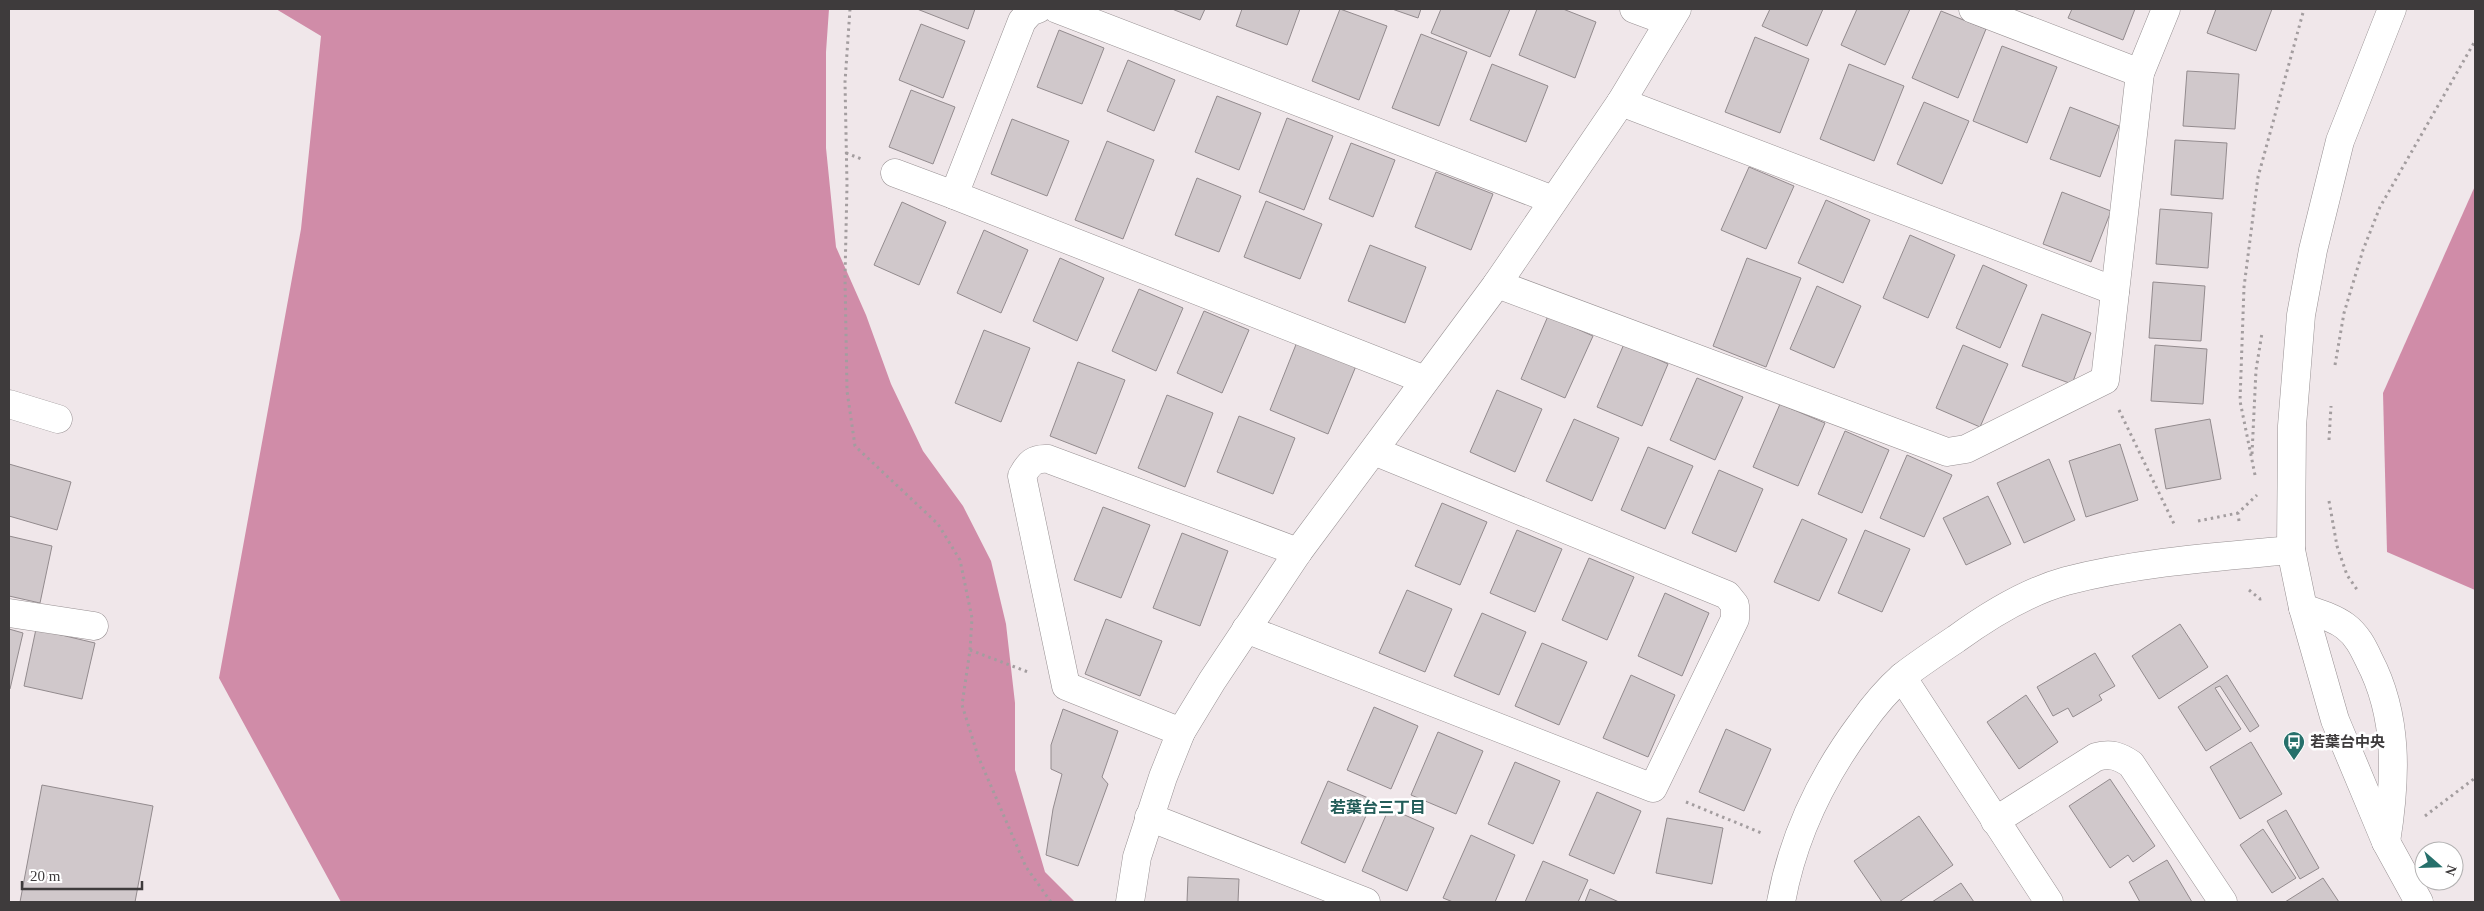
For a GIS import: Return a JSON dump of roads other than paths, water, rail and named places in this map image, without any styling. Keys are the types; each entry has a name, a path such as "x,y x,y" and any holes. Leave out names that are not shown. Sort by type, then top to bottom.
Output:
{"street":[{"path":"954,195 1022,21 1030,12 1038,9"},
{"path":"1057,9 1553,200"},
{"path":"1130,902 1137,857 1149,817 1182,732 1246,629 1298,552 1497,284 1621,102 1673,16 1634,9"},
{"path":"1973,9 2140,73"},
{"path":"1497,284 1947,452 1966,449 2105,380 2140,73 2166,9"},
{"path":"2392,9 2340,141 2304,297 2292,426 2291,550 2303,608 2335,720 2386,842 2419,902"},
{"path":"1621,102 2115,292"},
{"path":"895,172 1425,380"},
{"path":"9,404 58,419"},
{"path":"1246,629 1653,788 1735,619 1735,605 1727,594 1374,451"},
{"path":"1182,732 1066,686 1022,476 1028,465 1038,458 1048,459 1298,552"},
{"path":"1781,902 1794,846 1819,788 1834,762 1875,705 1902,677 1981,621 2022,597 2065,582 2156,562 2291,550"},
{"path":"2303,608 2329,617 2352,633 2358,640 2382,687 2391,725 2394,760 2393,799 2386,842"},
{"path":"9,613 94,626"},
{"path":"1902,677 2050,902"},
{"path":"1995,821 2096,757 2107,754 2119,756 2131,764 2223,902"},
{"path":"1149,817 1366,902"}],"place":[{"name":"若葉台中央","path":"2294,761"}],"district":[{"name":"若葉台三丁目","path":"1378,807"}]}
